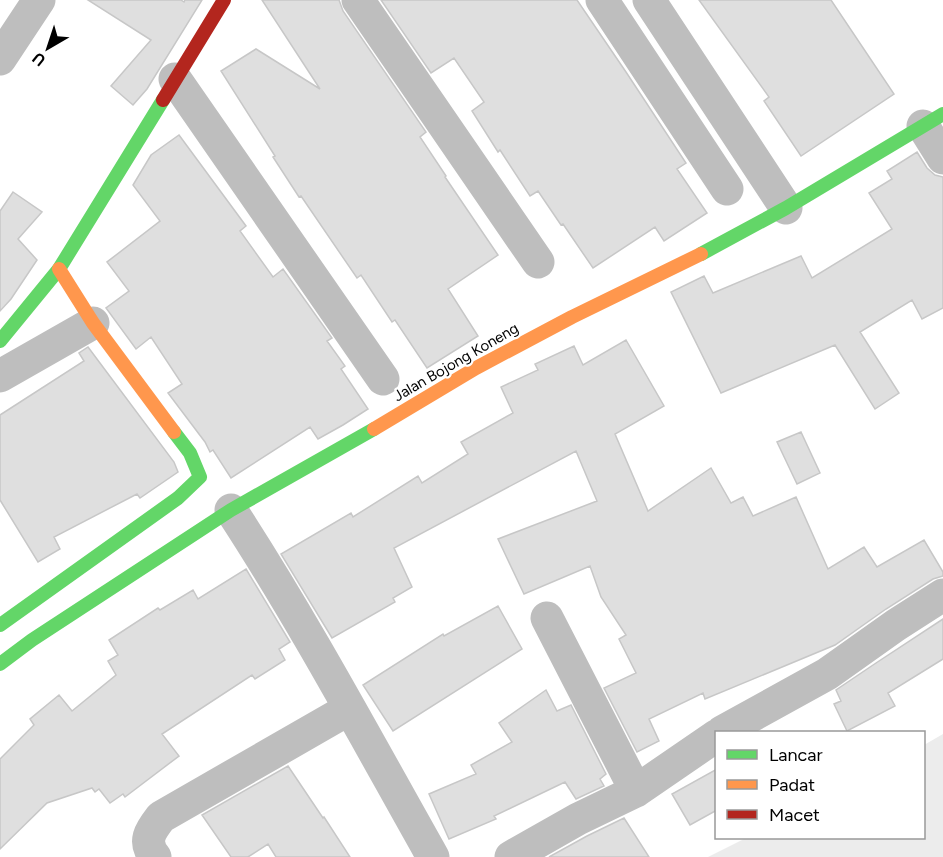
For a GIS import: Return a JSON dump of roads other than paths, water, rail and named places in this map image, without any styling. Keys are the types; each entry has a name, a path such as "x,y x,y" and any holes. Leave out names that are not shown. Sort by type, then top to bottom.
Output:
{"street":[{"path":"0,59 39,0"},
{"path":"0,341 59,270 224,0"},
{"path":"358,0 538,262"},
{"path":"602,0 727,189"},
{"path":"649,0 786,208"},
{"path":"175,79 383,379"},
{"path":"933,120 943,158"},
{"name":"Jalan Bojong Koneng","path":"0,664 41,634 231,510 282,480 350,443 476,368 786,208 933,120"},
{"path":"0,625 178,498 200,477 190,453 93,323 59,270"},
{"path":"0,376 93,323"},
{"path":"231,510 255,547 433,857"},
{"path":"724,731 827,674 896,624 943,595"},
{"path":"547,618 636,791"},
{"path":"155,857 148,840 151,830 161,817 349,709"},
{"path":"511,857 578,819 636,791 715,737"}]}
